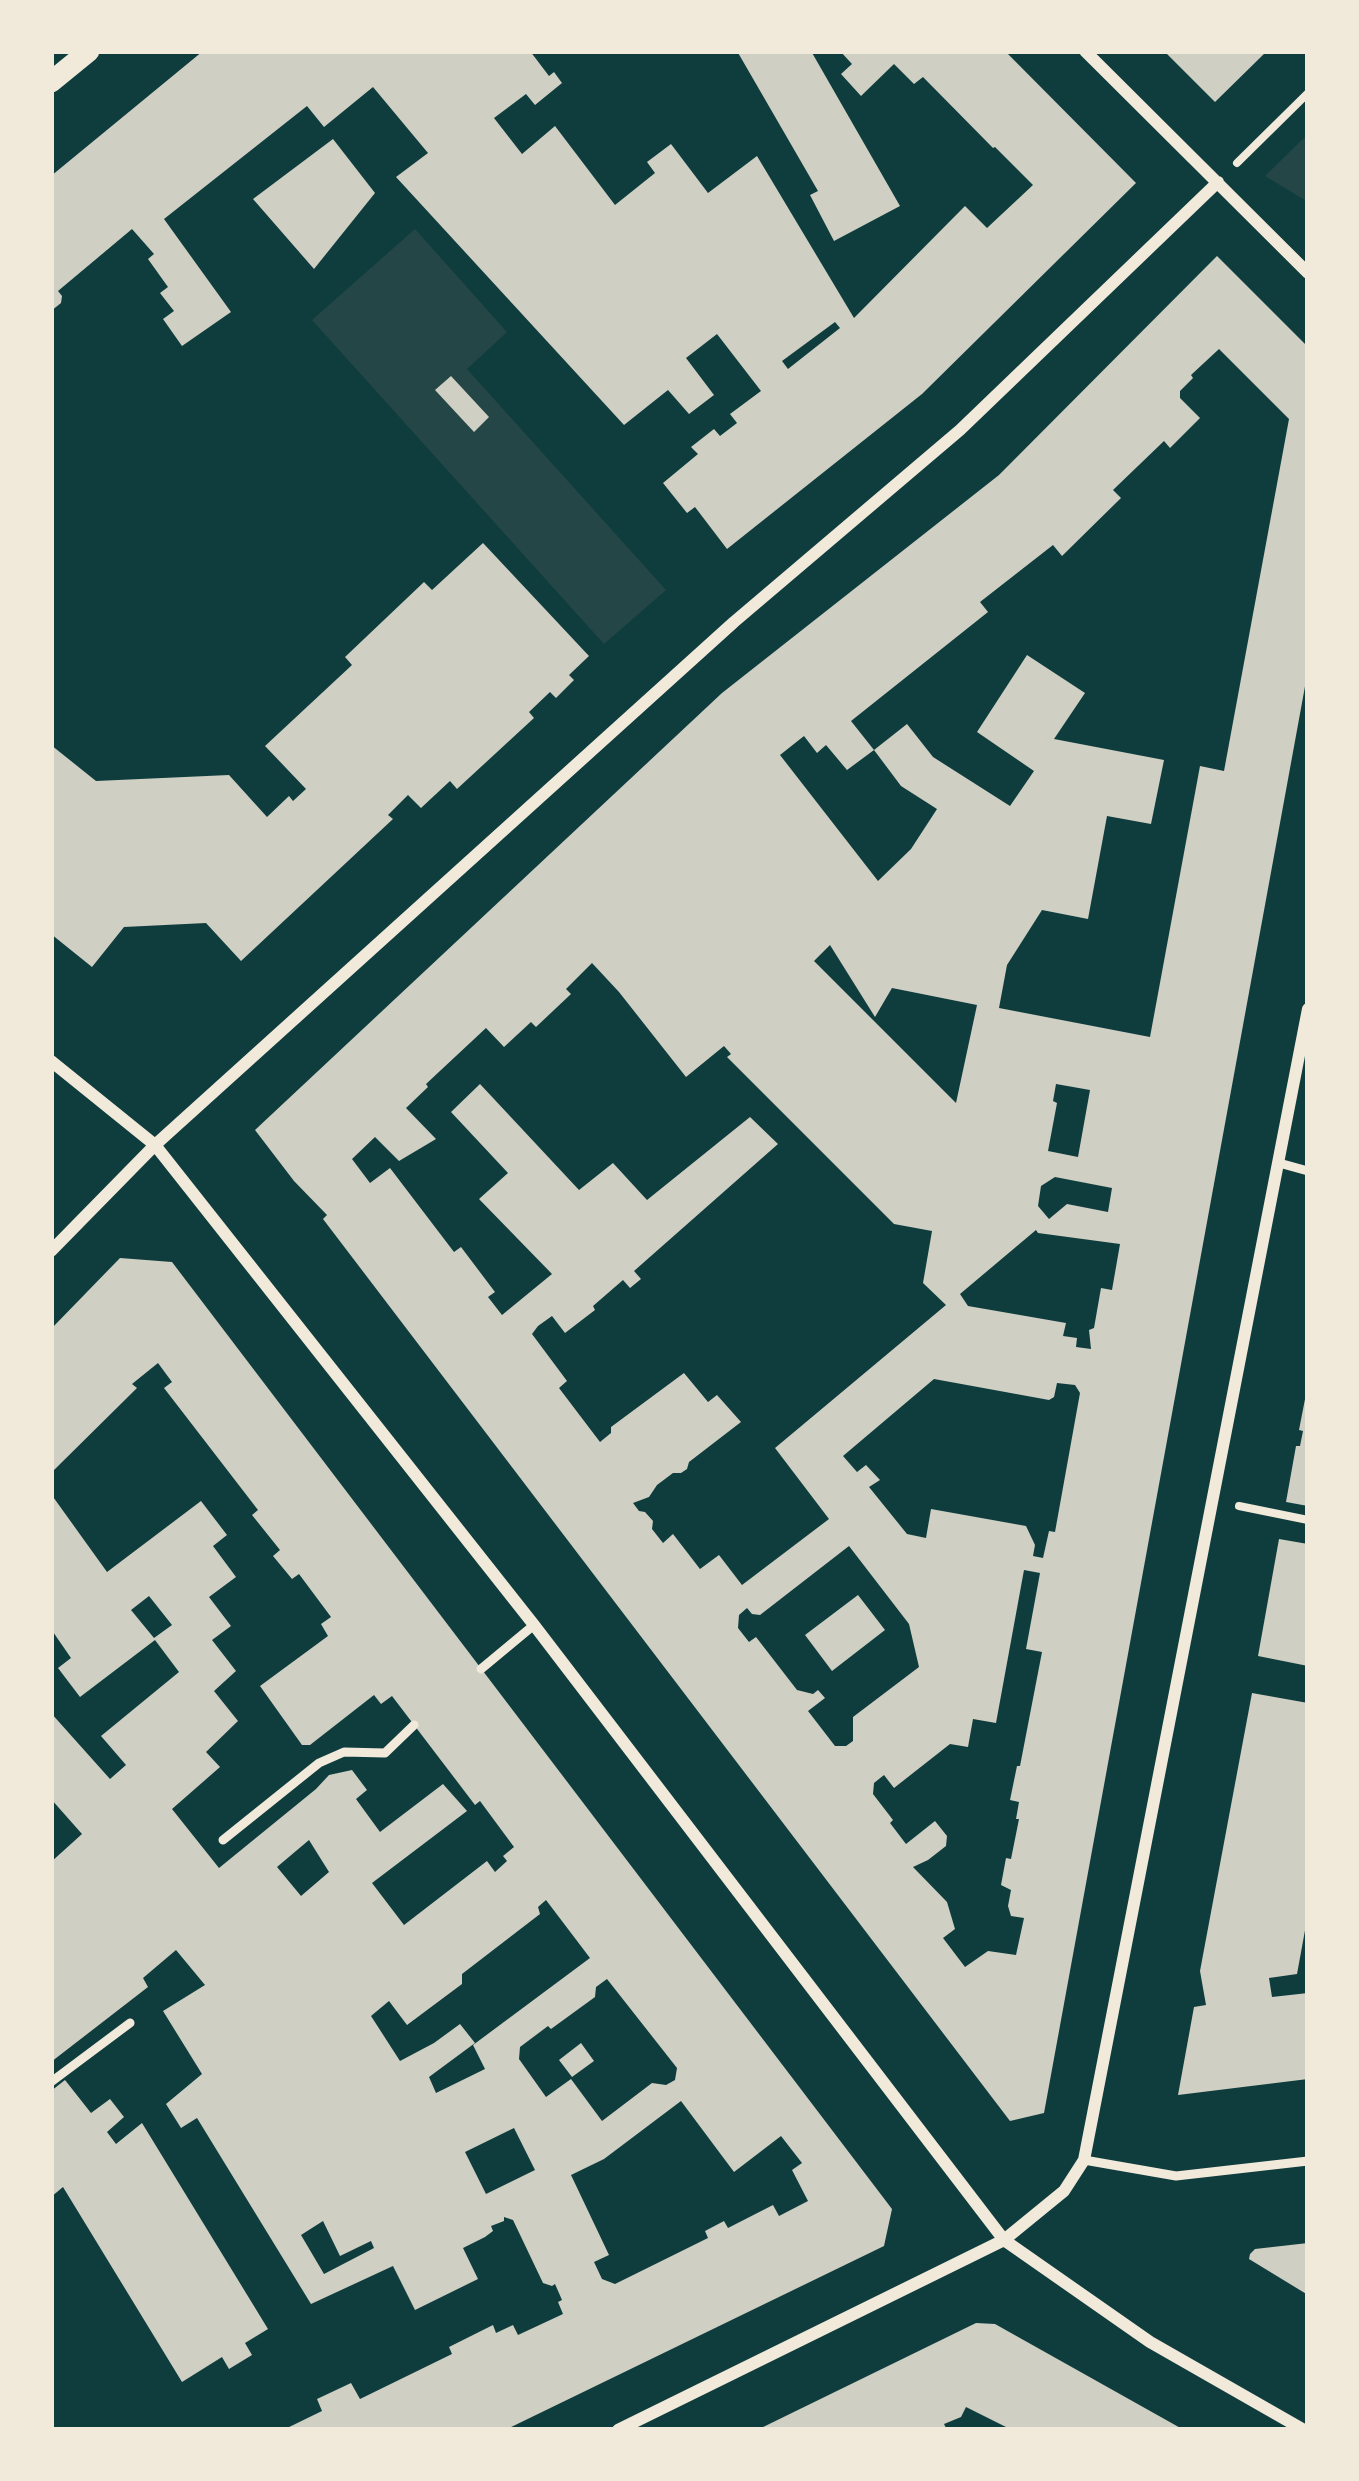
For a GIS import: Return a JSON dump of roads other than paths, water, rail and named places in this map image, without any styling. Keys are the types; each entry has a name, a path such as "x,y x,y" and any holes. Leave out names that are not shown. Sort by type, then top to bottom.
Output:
{"street":[{"path":"51,82 89,51"},
{"path":"1085,51 1308,273"},
{"path":"51,1251 155,1145 734,622 960,430 1218,182"},
{"path":"618,2430 1004,2240 1064,2192 1084,2160 1308,1009"},
{"path":"51,1061 155,1145 533,1625 1004,2240 1150,2342 1304,2430"}],"lane":[{"path":"1279,1163 1308,1171"},
{"path":"481,1669 533,1625"},
{"path":"223,1840 319,1763 344,1752 385,1753 414,1725"},
{"path":"51,2082 130,2024"},
{"path":"1084,2160 1176,2176 1308,2161"}]}
